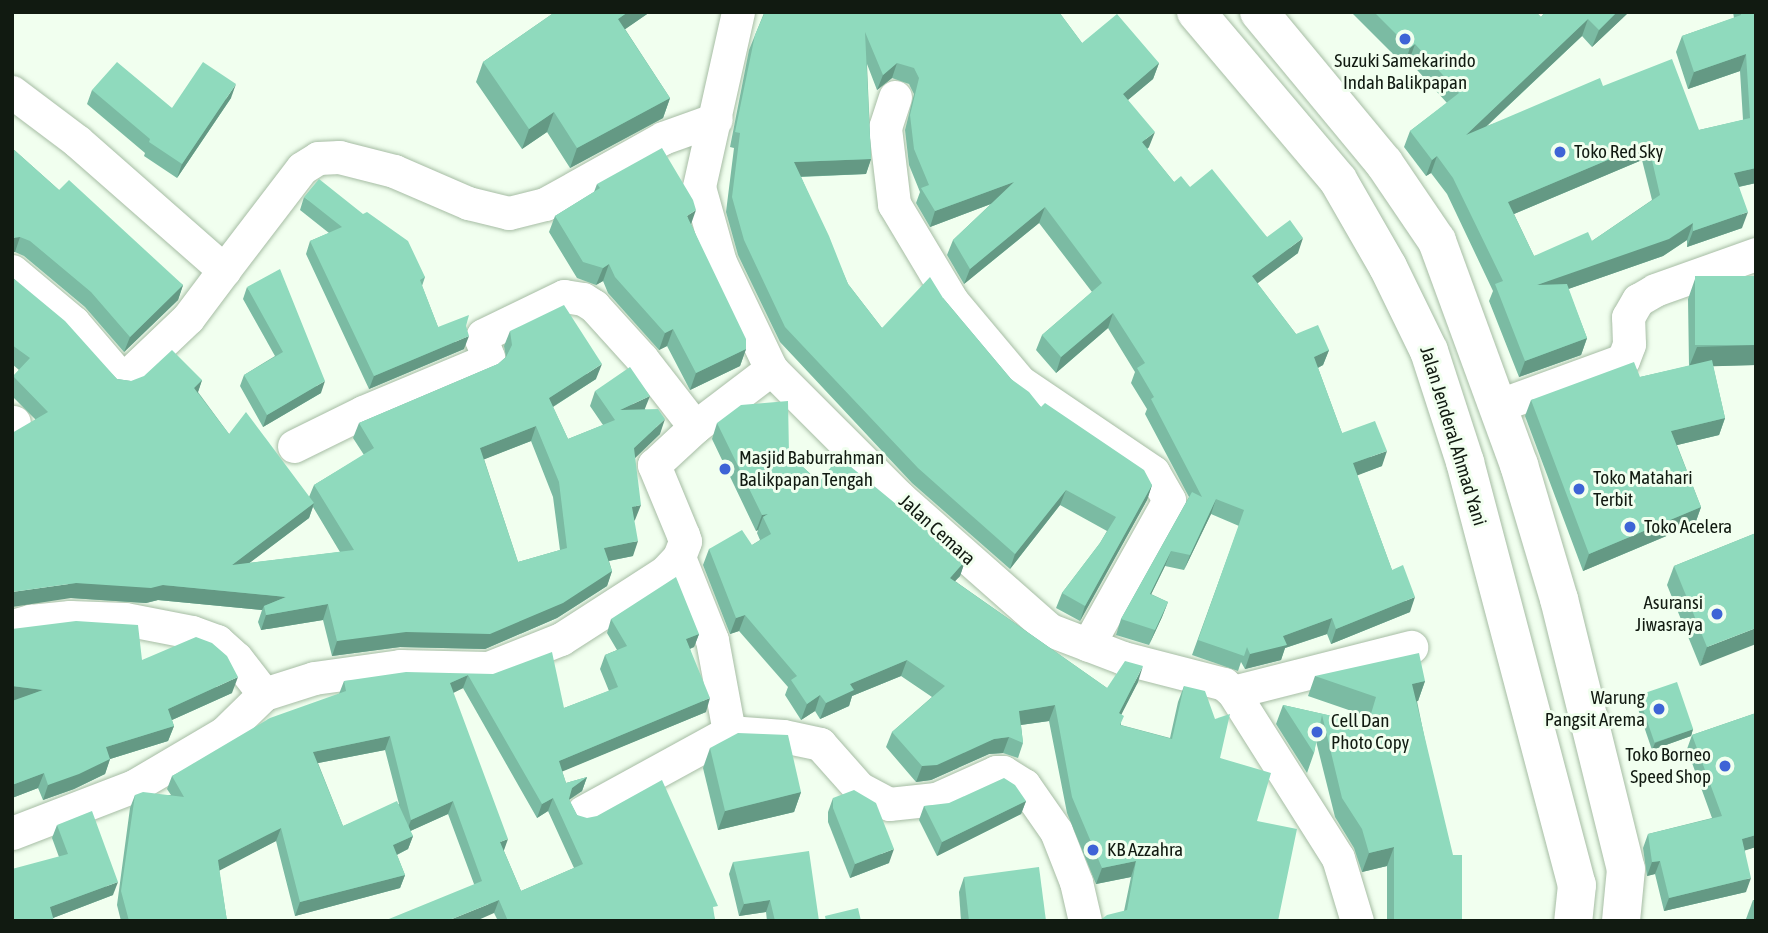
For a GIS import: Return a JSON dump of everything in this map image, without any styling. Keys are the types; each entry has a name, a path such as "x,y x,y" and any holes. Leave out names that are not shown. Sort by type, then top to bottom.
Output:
{"main road":[{"name":"Jalan Jenderal Ahmad Yani","path":"1196,12 1338,180 1388,267 1429,351 1465,462 1577,885 1573,921"},
{"path":"1259,12 1384,163 1437,242 1519,465 1559,599 1626,869 1636,921"},
{"path":"1621,921 1626,869"}],"street":[{"name":"Jalan Cemara","path":"738,12 699,187 720,262 771,369 899,497 1050,630 1123,658 1224,684 1233,692"},
{"path":"12,92 77,141 224,270"},
{"path":"895,97 885,128 894,204 952,301 1020,382 1153,472 1169,500 1088,645"},
{"path":"12,271 73,322 120,377 126,377 188,318 302,167 318,158 339,157 394,172 468,203 509,213 545,204 663,138 716,119"},
{"path":"1497,406 1623,360 1629,344 1629,312 1638,300 1655,290 1756,254"},
{"path":"295,446 363,412 485,361 488,357 481,339 483,335 548,301 564,296 583,299 594,306 642,359 695,427"},
{"path":"12,834 134,786 225,733 264,694 314,678 400,666 488,668 561,639 665,572 679,557 685,541 654,465 695,427 771,369"},
{"path":"679,557 712,640 729,732"},
{"path":"12,626 30,621 70,617 125,619 192,632 217,641 236,658 264,694"},
{"path":"1357,921 1338,858 1233,692 1411,648"},
{"path":"583,811 729,732 783,736 820,744 839,762 859,788 889,804 936,799 996,772 1003,772 1024,785 1056,831 1076,882 1085,921"}],"building":[{"path":"555,12 628,12 618,19 670,98 577,148 554,112 529,129 483,62"},
{"path":"765,12 1059,12 1082,43 1117,14 1159,63 1123,94 1155,132 1142,142 1174,182 1181,176 1190,187 1212,169 1267,237 1290,220 1303,238 1252,276 1296,334 1318,325 1329,350 1314,357 1342,433 1375,421 1387,451 1353,463 1392,570 1403,565 1415,597 1336,629 1332,618 1283,636 1287,645 1250,654 1247,647 1244,656 1198,640 1244,510 1216,499 1190,555 1171,551 1150,594 1168,602 1155,630 1121,619 1192,492 1202,497 1151,399 1154,397 1137,368 1145,363 1113,313 1061,357 1042,335 1102,283 1045,207 970,269 953,240 1014,182 935,211 921,188 929,185 914,149 910,115 919,78 914,68 897,63 883,75 865,32 871,159 794,162 848,284 882,328 930,277 943,298 1011,379 1029,392 1041,407 1045,403 1144,470 1152,485 1085,606 1062,593 1116,517 1066,490 1015,554 918,468 785,327 744,240 732,197 740,133 735,132 755,35"},
{"path":"1374,12 1536,12 1541,17 1545,12 1617,12 1599,30 1588,19 1466,135 1600,78 1603,86 1672,59 1699,130 1750,118 1746,54 1694,72 1682,36 1741,15 1741,12 1756,12 1756,168 1734,173 1748,212 1693,231 1693,223 1669,239 1537,285 1567,284 1587,338 1525,361 1495,284 1503,281 1453,178 1437,156 1432,160 1410,131 1459,93 1415,44 1410,48","holes":["1648,143 1660,195 1592,241 1588,232 1534,256 1508,202"]},
{"path":"117,62 172,108 203,62 236,84 182,164 149,142 150,139 92,90"},
{"path":"12,148 59,190 69,180 183,285 130,337 91,292 30,241 20,237 12,238"},
{"path":"662,148 693,200 696,210 687,216 746,339 746,349 696,373 673,329 665,333 615,277 609,264 603,268 583,262 555,216 600,188 597,184"},
{"path":"319,179 363,214 367,212 408,241 425,277 420,280 438,327 469,315 466,326 469,336 374,376 310,241 342,227 304,197"},
{"path":"280,269 325,381 267,415 244,375 283,352 247,287"},
{"path":"1695,276 1756,276 1756,345 1695,345"},
{"path":"12,277 65,321 117,379 131,381 144,376 172,350 202,380 194,388 229,434 246,412 314,503 232,565 354,550 314,485 374,448 359,423 498,364 506,357 512,345 510,331 564,305 602,364 549,398 568,439 615,420 595,391 630,367 650,396 620,410 658,409 665,419 634,448 641,505 632,507 638,541 604,548 612,571 563,603 490,634 406,632 337,641 328,604 266,615 264,606 286,597 163,585 151,588 76,583 12,592 12,433 48,412 13,376 30,358 12,345","holes":["536,426 559,482 567,548 518,562 480,448"]},
{"path":"1712,360 1725,418 1671,431 1701,507 1589,554 1531,400 1634,362 1640,377"},
{"path":"788,401 789,454 819,482 839,457 965,561 950,578 1107,688 1125,661 1143,666 1119,713 1124,716 1120,725 1172,739 1184,686 1205,691 1215,719 1230,714 1220,758 1271,773 1257,821 1297,829 1278,921 1099,921 1107,915 1127,910 1136,861 1102,868 1072,797 1055,705 1019,711 1023,743 1009,737 994,739 937,765 922,766 892,732 945,686 907,660 850,684 854,690 826,703 820,695 807,704 791,680 797,676 745,615 736,618 709,549 742,530 752,545 771,534 763,517 768,514 762,515 717,423 741,405"},
{"name":"Asuransi Jiwasraya","path":"1756,533 1756,628 1707,647 1674,566"},
{"path":"676,577 699,634 686,639 710,698 559,761 566,783 587,777 572,788 569,799 577,815 587,818 597,816 662,780 718,906 713,907 715,920 508,921 499,900 447,921 384,921 482,881 453,801 411,820 390,736 313,752 343,826 397,801 413,836 393,845 405,875 300,902 281,828 218,860 227,921 129,921 121,891 135,795 143,792 184,797 172,776 270,718 346,691 344,681 406,672 493,674 552,652 564,708 618,687 605,655 627,646 611,619","holes":["468,675 542,804 553,798 583,864 521,891 500,842 508,839 450,683"]},
{"path":"76,621 138,625 142,660 196,637 212,643 227,656 238,677 168,709 174,726 106,747 110,759 79,774 48,785 44,773 12,785 12,701 43,690 12,686 12,629"},
{"path":"1419,653 1425,681 1412,684 1453,855 1462,855 1462,921 1394,921 1394,847 1369,853 1362,829 1342,798 1322,715 1314,753 1283,705 1368,724 1376,697 1315,676"},
{"path":"1677,682 1693,729 1655,743 1638,695"},
{"path":"1756,713 1756,835 1742,839 1751,878 1669,898 1660,861 1652,862 1648,834 1722,816 1692,735"},
{"path":"738,733 788,735 801,792 725,811 710,748"},
{"path":"1004,778 1015,785 1026,801 942,842 924,806 949,803"},
{"path":"854,790 876,803 894,849 855,864 833,808 833,798"},
{"path":"92,811 118,882 50,907 54,921 12,921 12,869 68,854 57,825"},
{"path":"809,851 819,921 775,921 770,900 744,904 733,862"},
{"path":"1039,867 1046,921 969,921 964,877"},
{"path":"858,908 861,921 826,921 825,916"}],"place":[{"name":"Suzuki Samekarindo Indah Balikpapan","path":"1405,39"},
{"name":"Toko Red Sky","path":"1560,152"},
{"name":"Masjid Baburrahman Balikpapan Tengah","path":"725,469"},
{"name":"Toko Matahari Terbit","path":"1579,489"},
{"name":"Toko Acelera","path":"1630,527"},
{"name":"Asuransi Jiwasraya","path":"1717,614"},
{"name":"Warung Pangsit Arema","path":"1659,709"},
{"name":"Cell Dan Photo Copy","path":"1317,732"},
{"name":"Toko Borneo Speed Shop","path":"1725,766"},
{"name":"KB Azzahra","path":"1093,850"}]}
